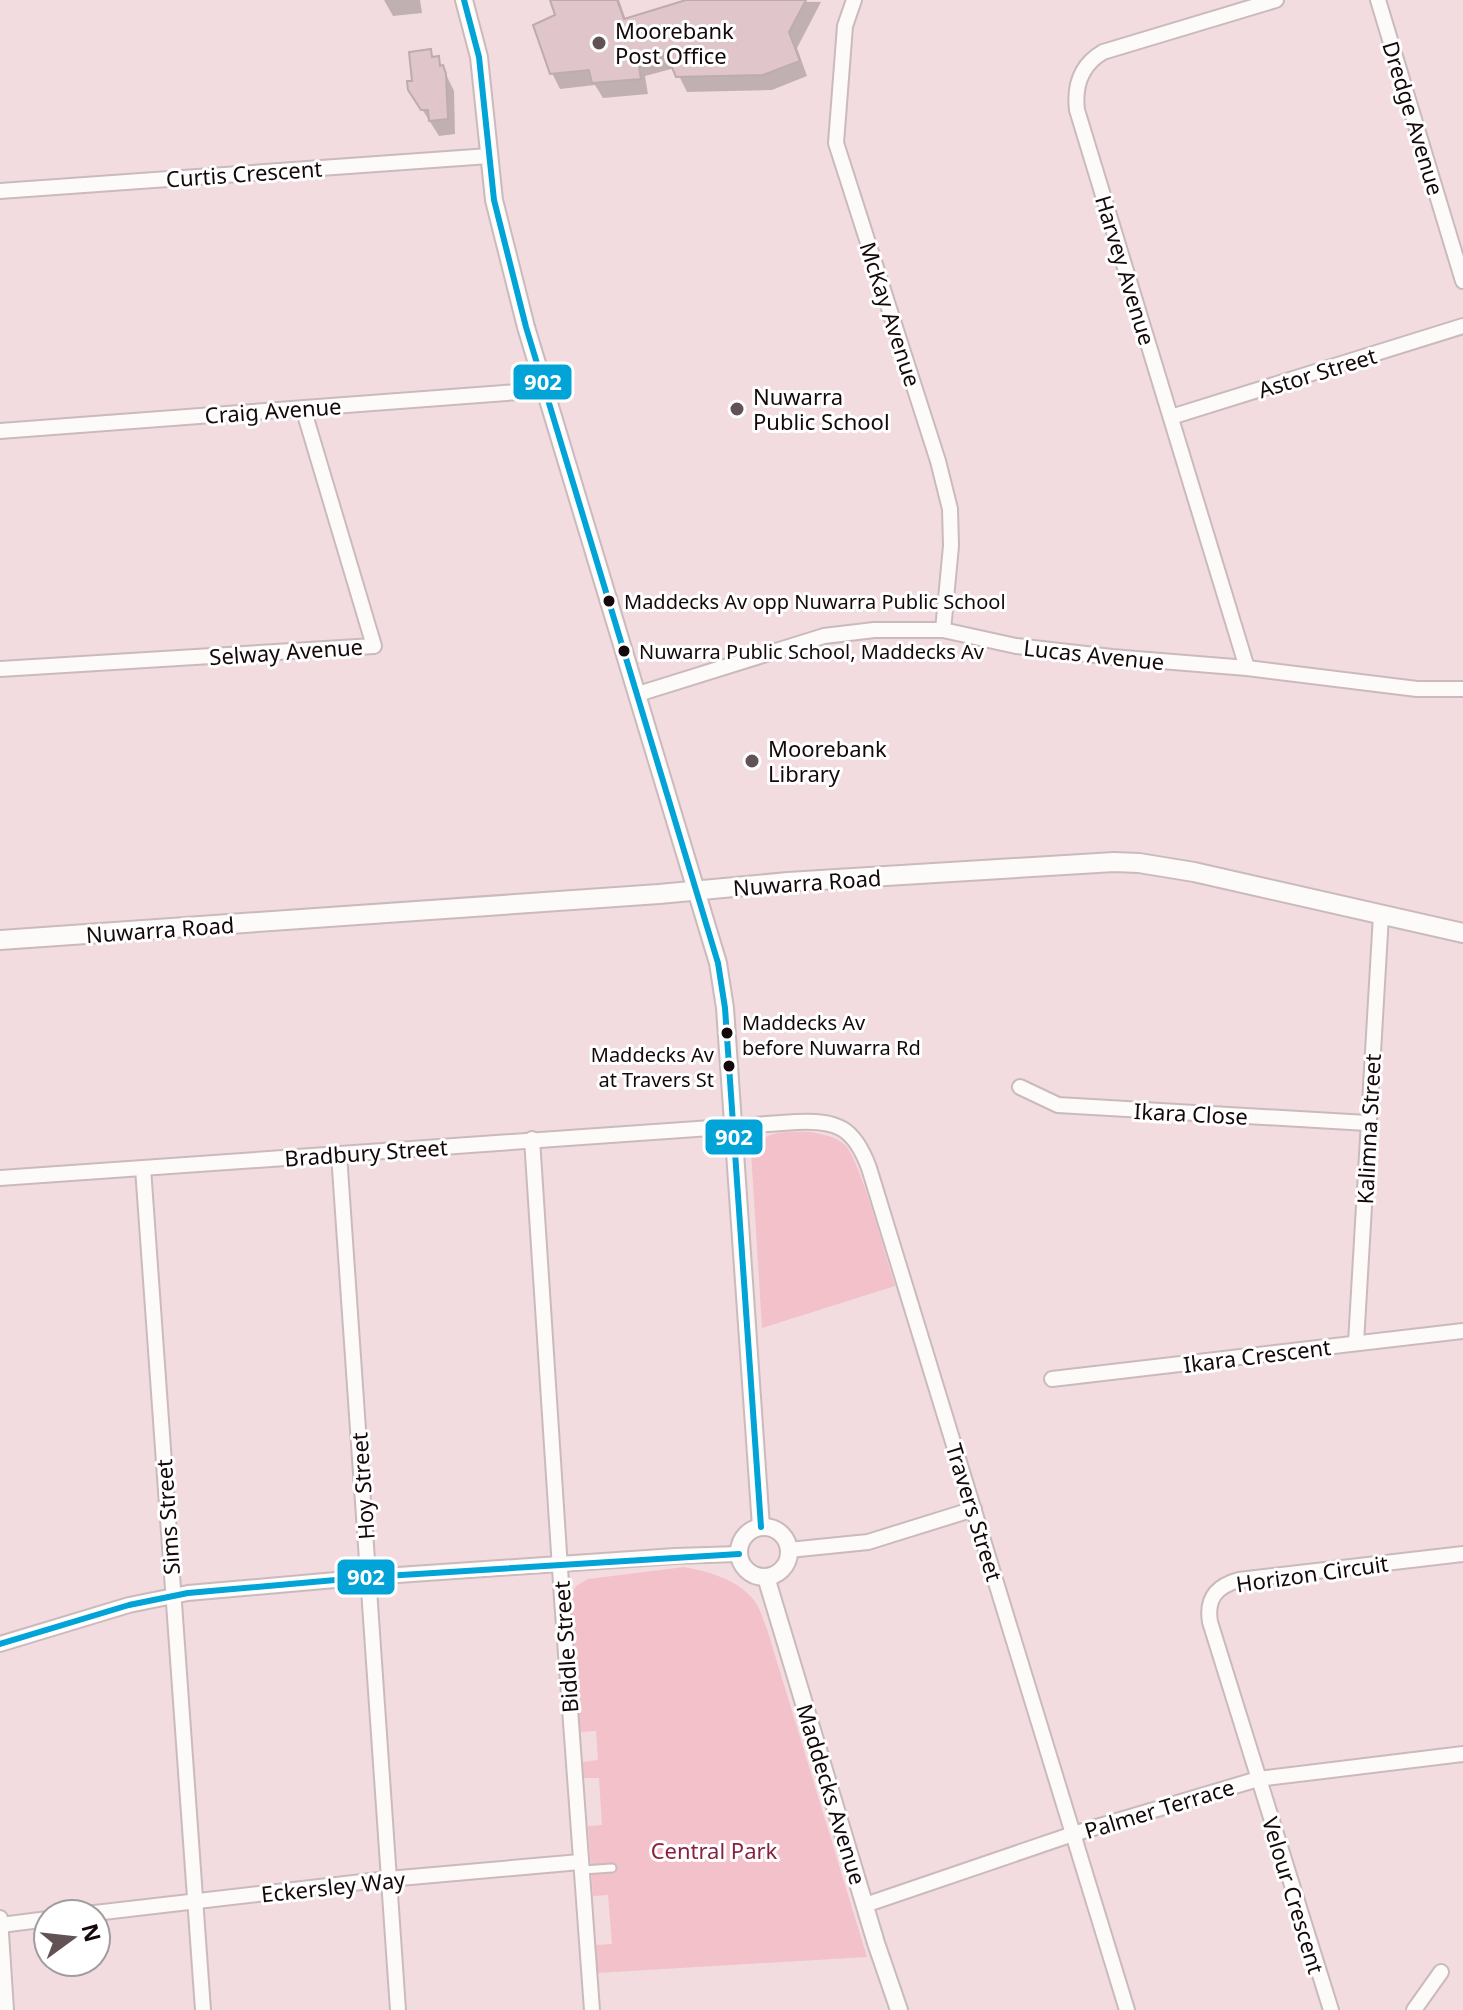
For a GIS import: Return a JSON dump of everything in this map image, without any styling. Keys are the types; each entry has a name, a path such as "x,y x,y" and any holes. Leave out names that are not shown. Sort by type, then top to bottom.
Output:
{"main road":[{"name":"Nuwarra Road","path":"0,940 1085,863 1139,863 1194,872 1463,933"}],"street":[{"path":"464,0 479,57 494,200 504,245 545,390 698,891 722,986 761,1527"},
{"name":"McKay Avenue","path":"854,0 845,26 836,143 938,461 950,509 951,546 943,630"},
{"name":"Harvey Avenue","path":"1247,668 1077,110 1076,89 1084,68 1103,52 1276,0"},
{"name":"Dredge Avenue","path":"1378,0 1463,281"},
{"name":"Curtis Crescent","path":"0,191 489,156"},
{"name":"Astor Street","path":"1171,417 1463,326"},
{"name":"Craig Avenue","path":"0,431 545,390"},
{"name":"Selway Avenue","path":"0,669 374,646 303,408"},
{"name":"Lucas Avenue","path":"638,694 824,636 874,630 943,630 1030,648 1247,668 1417,689 1463,689"},
{"name":"Kalimna Street","path":"1356,1343 1381,915"},
{"name":"Ikara Close","path":"1020,1087 1058,1105 1367,1123"},
{"name":"Travers Street","path":"733,1126 828,1123 842,1127 863,1150 1127,2010"},
{"name":"Bradbury Street","path":"0,1178 733,1126"},
{"name":"Biddle Street","path":"532,1139 592,2010"},
{"name":"Hoy Street","path":"339,1154 398,2010"},
{"name":"Sims Street","path":"143,1168 203,2010"},
{"name":"Ikara Crescent","path":"1052,1379 1463,1331"},
{"path":"789,1550 868,1542 974,1509"},
{"path":"761,1527 777,1530 783,1535 789,1550 786,1565 774,1575 766,1577 745,1570 739,1554 741,1541 746,1534 761,1527"},
{"path":"0,1644 173,1595 369,1577 739,1554"},
{"name":"Horizon Circuit","path":"1258,1779 1210,1622 1208,1606 1215,1592 1239,1580 1463,1554"},
{"name":"Maddecks Avenue","path":"766,1577 899,2010"},
{"name":"Palmer Terrace","path":"865,1905 1073,1834 1258,1779 1463,1754"},
{"name":"Velour Crescent","path":"1258,1779 1331,2010"},
{"name":"Eckersley Way","path":"112,1911 388,1879 580,1866"},
{"path":"0,1918 6,2010"},
{"path":"1,1925 32,1921"},
{"path":"1414,2010 1441,1972"}],"lane":[{"path":"580,1866 612,1868"}],"green space":[{"path":"811,1132 837,1140 851,1154 895,1286 762,1328 751,1151 770,1135"},
{"name":"Central Park","path":"684,1567 731,1581 746,1592 759,1610 867,1957 597,1973 596,1945 612,1944 608,1895 593,1896 588,1826 602,1825 599,1778 583,1778 583,1762 598,1760 596,1731 580,1732 569,1599 576,1586 588,1579"}],"building":[{"path":"550,0 617,0 624,19 686,0 806,0 789,32 800,61 763,75 676,77 666,53 638,60 641,79 592,83 589,70 550,74 533,25 555,15"},
{"path":"431,49 432,57 439,56 440,66 443,65 446,74 448,119 429,121 428,110 421,110 408,90 407,81 412,81 409,52"}],"transit line":[{"name":"902","path":"464,0 479,57 494,200 526,327 718,963 725,1008 761,1527"},
{"name":"902","path":"0,1644 129,1605 188,1593 369,1577 739,1554"}],"place":[{"name":"Moorebank Post Office","path":"599,43"},
{"name":"Nuwarra Public School","path":"737,409"},
{"name":"Maddecks Av opp Nuwarra Public School","path":"609,601"},
{"name":"Nuwarra Public School, Maddecks Av","path":"624,651"},
{"name":"Moorebank Library","path":"752,761"},
{"name":"Maddecks Av before Nuwarra Rd","path":"727,1033"},
{"name":"Maddecks Av at Travers St","path":"729,1066"}]}
